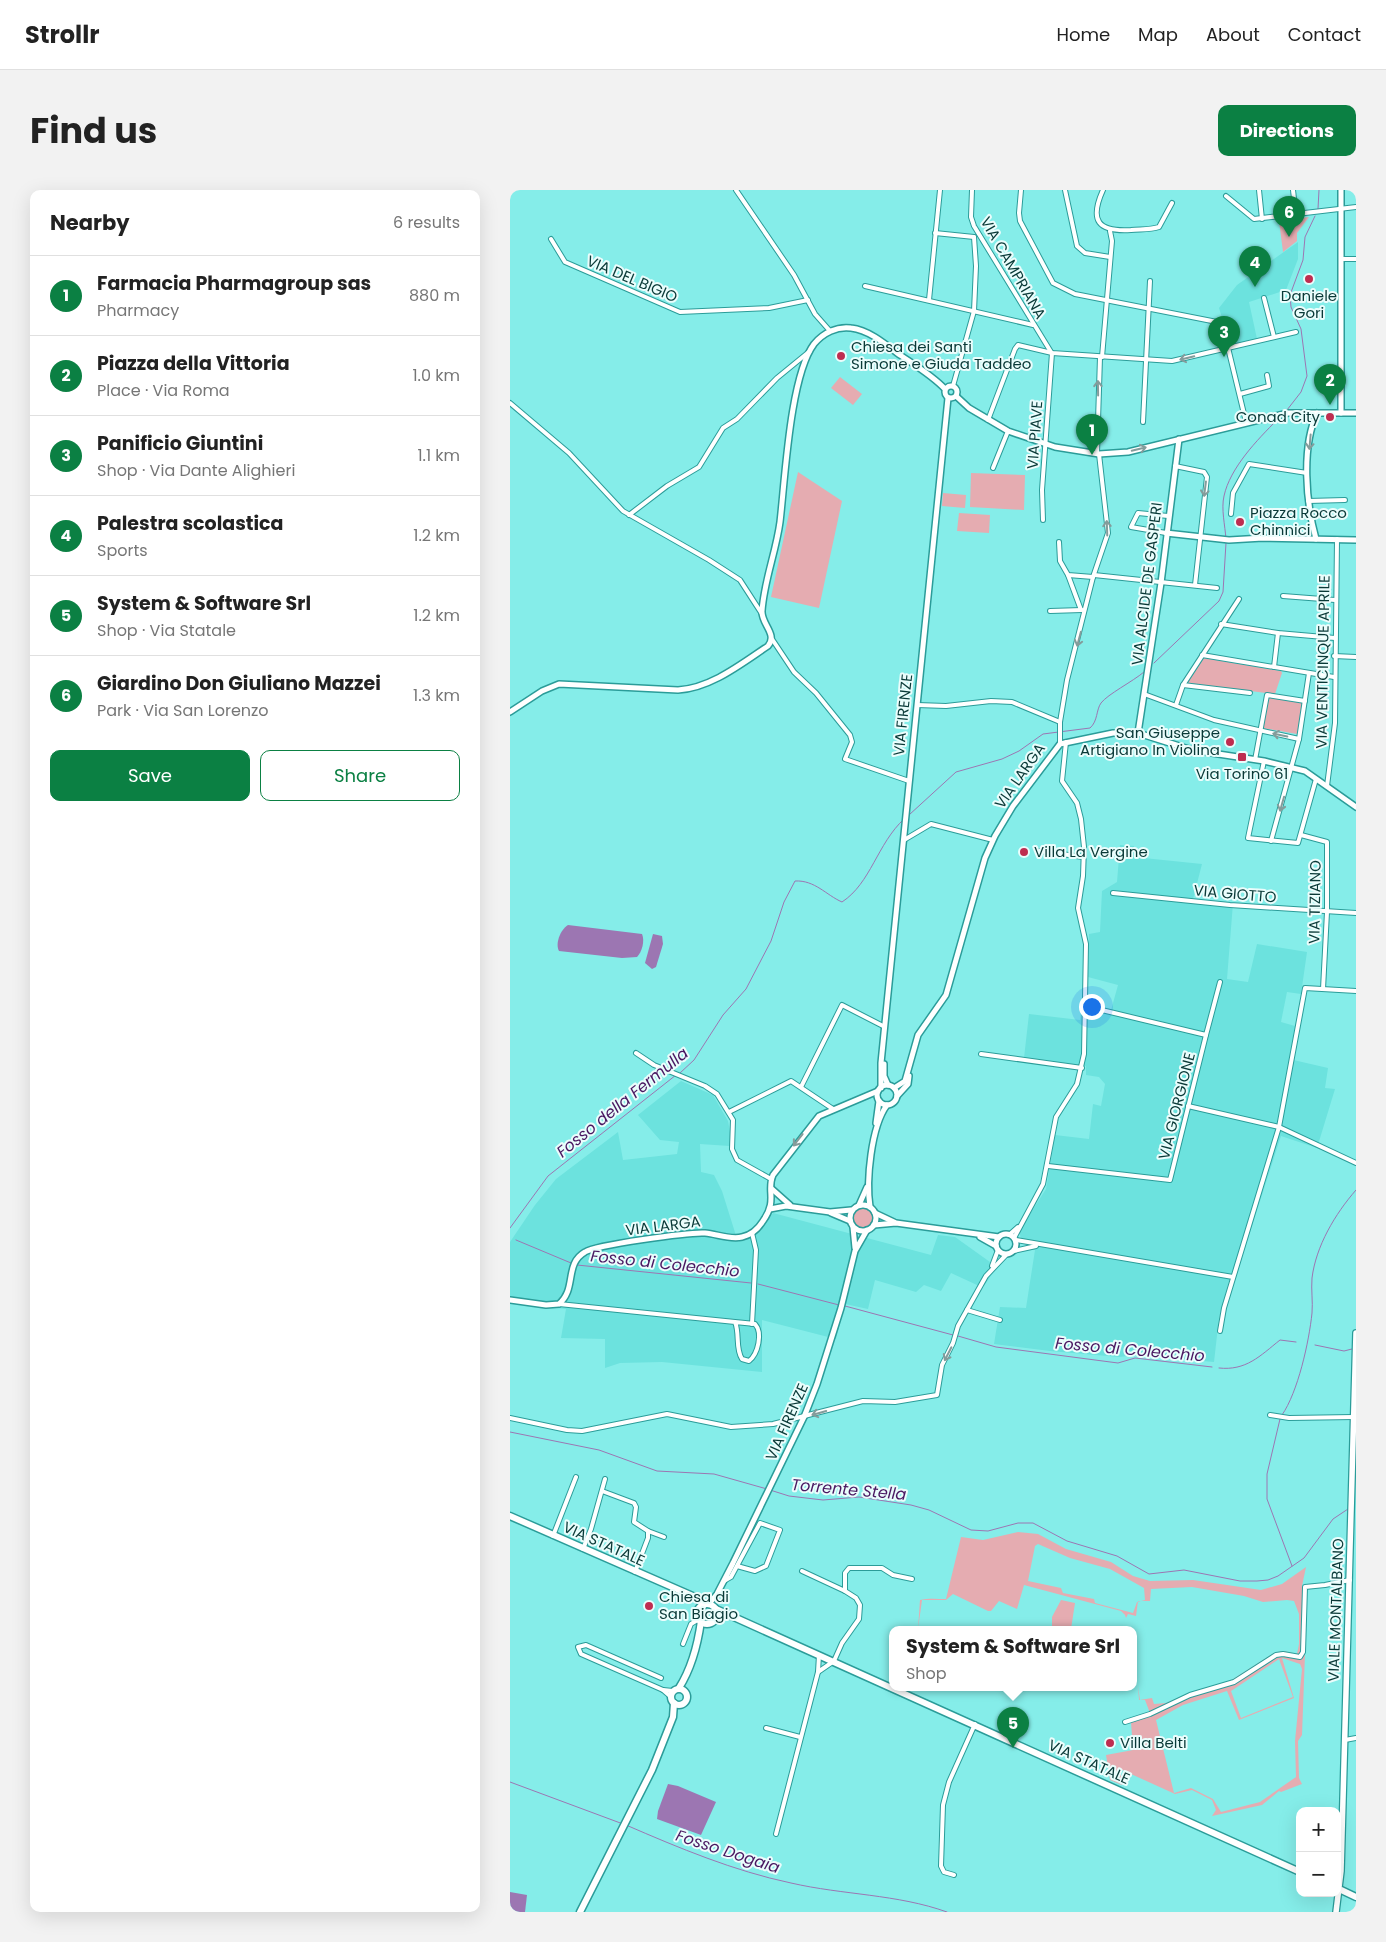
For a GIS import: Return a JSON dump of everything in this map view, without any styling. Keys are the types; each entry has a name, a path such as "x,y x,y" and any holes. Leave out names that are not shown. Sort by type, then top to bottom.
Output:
{"main road":[{"name":"VIALE MONTALBANO","path":"1340,1852 1352,1578 1356,1333"},
{"name":"VIA STATALE","path":"510,1516 889,1686"},
{"path":"580,1912 652,1770 672,1717 674,1695 686,1676 699,1634 702,1621 698,1614 709,1607 716,1618"},
{"path":"702,1621 730,1614"},
{"path":"672,1717 687,1700 686,1676"},
{"path":"674,1695 686,1691"},
{"name":"VIA STATALE","path":"900,1691 1296,1870"},
{"path":"674,1695 681,1705"},
{"path":"1341,1889 1356,1896"},
{"name":"VIALE MONTALBANO","path":"1336,1912 1337,1897"}],"street":[{"path":"736,190 794,275 815,314 830,331"},
{"path":"929,300 940,190"},
{"name":"VIA CAMPRIANA","path":"972,190 971,217 979,237 1032,325 1052,353"},
{"path":"1021,190 1020,220 1052,283 1068,292 1222,323 1246,422"},
{"path":"1065,190 1077,246 1085,253 1110,257"},
{"path":"1103,190 1098,206 1097,218 1100,224 1110,231 1159,227 1172,203"},
{"path":"1259,190 1262,219"},
{"path":"1293,190 1296,216"},
{"path":"1341,190 1341,413"},
{"path":"1226,196 1250,218 1262,219 1296,216 1356,207"},
{"name":"VIA LARGA","path":"897,1096 908,1084 910,1055 918,1035 946,995 985,858 993,840 1013,806 1052,751 1060,744 1060,722 1083,610 1108,534 1098,454 1101,357 1112,241 1110,231"},
{"path":"935,233 979,237"},
{"path":"953,386 974,311 976,281 974,237"},
{"name":"VIA DEL BIGIO","path":"551,238 565,262 680,312 769,308 808,300"},
{"path":"1342,259 1356,259"},
{"path":"1143,422 1150,281"},
{"path":"865,286 1032,325"},
{"path":"1264,298 1274,337"},
{"path":"762,614 780,522 784,475 800,381 810,351 815,343 830,331 850,328 870,334 945,389 948,398 956,396"},
{"path":"988,420 1016,346 1052,353 1145,361 1172,361 1296,332"},
{"path":"629,515 667,486 699,467 723,428 737,419 777,378 810,351"},
{"name":"VIA PIAVE","path":"1043,520 1042,490 1052,353"},
{"path":"1240,394 1269,386 1267,375"},
{"path":"945,389 953,386"},
{"path":"953,386 957,391 956,396"},
{"path":"956,396 969,408 1008,431 1046,444 1098,454 1128,452 1288,413 1356,413"},
{"name":"VIA FIRENZE","path":"870,1207 868,1184 875,1138 916,705 948,398"},
{"path":"510,403 569,454 629,515 702,555 740,580 762,614 772,639 794,672 816,693 850,736 852,742 845,759 909,781"},
{"path":"1316,539 1308,501 1307,473 1310,435 1317,413"},
{"path":"992,468 1008,431"},
{"name":"VIA ALCIDE DE GASPERI","path":"1138,733 1161,583 1179,439"},
{"path":"1231,514 1233,493 1249,464 1307,473"},
{"path":"1175,466 1204,472 1207,477 1195,585"},
{"path":"1308,501 1345,500"},
{"path":"1168,516 1138,512 1131,527 1218,540 1356,540"},
{"name":"VIA VENTICINQUE APRILE","path":"1327,786 1335,731 1334,656 1337,539"},
{"path":"1050,611 1083,610 1060,561 1059,542"},
{"path":"1068,575 1217,588"},
{"path":"1283,596 1335,600"},
{"path":"1176,705 1183,685 1239,599"},
{"path":"1221,624 1278,633 1335,638"},
{"path":"1274,667 1278,633"},
{"path":"510,712 542,691 559,684 678,690 692,688 714,680 736,667 768,646 772,639"},
{"path":"1202,655 1334,677"},
{"path":"1334,656 1356,657"},
{"path":"1271,841 1299,739 1309,673"},
{"path":"1183,685 1250,693"},
{"path":"1144,694 1214,720 1299,739"},
{"path":"1255,760 1267,695 1305,701"},
{"path":"916,705 946,706 991,701 1012,702 1060,722"},
{"path":"1060,744 1113,733 1138,733 1192,750 1292,767 1317,778 1356,807"},
{"path":"1014,1251 1013,1238 1043,1184 1056,1117 1077,1084 1082,1068 1086,944 1078,908 1083,857 1082,819 1077,803 1062,781 1066,742"},
{"path":"1052,751 1058,750 1064,755"},
{"path":"1264,761 1248,838 1298,843 1317,778"},
{"path":"904,840 931,824 993,840"},
{"name":"VIA TIZIANO","path":"1301,835 1327,842 1327,912 1323,989"},
{"path":"1040,851 1083,857"},
{"name":"VIA GIOTTO","path":"1113,893 1230,906 1356,913"},
{"name":"VIA GIORGIONE","path":"1048,1166 1170,1180 1220,982"},
{"path":"1220,1330 1233,1277 1279,1127 1305,988 1356,990"},
{"path":"801,1087 842,1004 886,1027"},
{"path":"1085,1006 1206,1035"},
{"name":"VIA FIRENZE","path":"885,1035 884,1072 888,1085"},
{"path":"636,1053 672,1074 712,1090 729,1112 735,1129 732,1150 737,1160 771,1179"},
{"path":"981,1054 1082,1068"},
{"name":"VIA LARGA","path":"894,1088 904,1083 908,1070"},
{"path":"729,1112 791,1081 833,1109"},
{"path":"752,1324 756,1250 752,1233 763,1222 770,1209 773,1198 771,1179 780,1164 822,1114 867,1096 888,1085 894,1088 897,1096"},
{"path":"867,1096 878,1099 886,1106"},
{"name":"VIA FIRENZE","path":"875,1138 880,1118 886,1106 893,1104 897,1096"},
{"path":"1188,1106 1279,1127 1356,1163"},
{"name":"VIA FIRENZE","path":"859,1205 868,1184"},
{"path":"772,1188 792,1206"},
{"path":"770,1209 792,1206 830,1212 851,1210 859,1205 870,1207 875,1213 896,1223"},
{"path":"830,1212 850,1221 851,1210"},
{"path":"875,1213 874,1225 896,1223 977,1236 1013,1238 1040,1246 1233,1277"},
{"name":"VIA FIRENZE","path":"850,1221 853,1227 855,1251"},
{"name":"VIA FIRENZE","path":"709,1607 718,1594 804,1417 842,1308 855,1251 867,1230 874,1225"},
{"path":"853,1227 860,1231 867,1230"},
{"name":"VIA LARGA","path":"559,1304 570,1291 571,1276 576,1261 591,1249 693,1234 736,1238 752,1233"},
{"path":"977,1236 1006,1255"},
{"path":"510,1418 568,1430 582,1431 668,1414 731,1426 773,1424 863,1401 895,1402 936,1395 942,1365 967,1310 991,1268 999,1237"},
{"path":"991,1268 1006,1255 1014,1251 1040,1246"},
{"path":"510,1300 546,1305 559,1304 736,1322 756,1325 758,1331 755,1356 749,1361 742,1359 738,1353 739,1334 736,1322"},
{"path":"967,1310 1000,1320"},
{"path":"1270,1415 1278,1418 1354,1417"},
{"path":"553,1536 576,1477"},
{"path":"584,1549 605,1479"},
{"path":"602,1492 634,1503 636,1507 634,1522 648,1531 664,1537"},
{"path":"724,1581 731,1576 760,1523 780,1530 766,1566 755,1571 737,1566"},
{"path":"635,1572 649,1536 648,1531"},
{"path":"845,1591 844,1573 849,1568 882,1568 892,1575 912,1579"},
{"path":"802,1571 845,1591 858,1601 860,1613 856,1624 842,1643 834,1662 818,1672"},
{"path":"1125,1722 1150,1714 1190,1695 1234,1682 1276,1655 1283,1654 1300,1657 1304,1652 1305,1587 1326,1585 1352,1578"},
{"path":"683,1644 691,1624 702,1621"},
{"path":"661,1678 586,1644 578,1647 581,1654 674,1695"},
{"path":"822,1656 823,1668"},
{"path":"776,1834 822,1656"},
{"path":"626,1673 630,1664"},
{"path":"954,1875 944,1872 941,1866 943,1805 949,1782 975,1724"},
{"path":"766,1728 800,1737"},
{"path":"1345,1740 1356,1738"}],"shaded area":[{"path":"1309,217 1297,233 1297,241 1283,252 1279,221"},
{"path":"1298,242 1298,259 1286,290 1249,302 1257,339 1231,346 1219,308 1237,285"},
{"path":"840,377 862,394 853,405 831,388"},
{"path":"798,472 842,501 819,608 771,597"},
{"path":"971,473 1025,475 1024,510 970,507"},
{"path":"943,493 966,495 965,508 942,506"},
{"path":"959,513 990,515 989,533 957,531"},
{"path":"1204,658 1281,671 1275,694 1187,683"},
{"path":"1268,696 1303,702 1297,734 1262,728"},
{"path":"1120,845 1134,846 1134,857 1202,864 1193,899 1233,903 1227,979 1248,982 1257,944 1307,952 1301,994 1287,992 1281,1022 1295,1026 1289,1059 1328,1068 1325,1088 1335,1089 1317,1148 1281,1136 1236,1276 1229,1281 1219,1318 1214,1362 1136,1355 1119,1357 994,1344 1000,1307 1026,1308 1035,1250 1030,1249 1021,1239 1019,1231 1046,1189 1055,1135 1089,1139 1093,1104 1101,1106 1105,1084 1099,1077 1086,1075 1086,1066 1024,1058 1029,1014 1080,1020 1081,1007 1110,1014 1118,985 1088,977 1089,934 1100,932 1102,891 1117,882"},
{"path":"568,925 642,934 642,949 637,957 622,958 559,951 559,937"},
{"path":"653,934 662,936 663,944 656,967 652,969 645,963"},
{"path":"681,1081 713,1095 728,1121 731,1137 730,1146 700,1144 701,1172 714,1175 722,1191 738,1242 751,1238 761,1230 773,1213 931,1255 938,1235 955,1237 997,1267 984,1286 977,1285 951,1273 941,1291 924,1285 916,1292 875,1280 868,1309 845,1304 836,1339 762,1320 762,1372 662,1362 620,1363 605,1368 605,1339 561,1338 566,1309 510,1303 510,1242 535,1205 556,1179 618,1132 623,1160 677,1154 679,1142 660,1140 638,1115"},
{"path":"863,1208 870,1211 873,1218 870,1225 863,1228 856,1225 853,1218 856,1211"},
{"path":"1018,1532 1038,1534 1066,1549 1111,1562 1133,1576 1150,1581 1193,1580 1261,1590 1282,1584 1306,1567 1302,1586 1301,1655 1281,1653 1232,1681 1150,1713 1145,1700 1140,1700 1152,1698 1154,1704 1166,1703 1190,1693 1230,1681 1274,1653 1283,1651 1297,1654 1299,1614 1294,1601 1263,1602 1244,1596 1192,1587 1151,1589 1150,1601 1141,1601 1145,1600 1144,1588 1110,1569 1070,1558 1038,1544 1035,1546 1028,1581 1061,1588 1063,1593 1094,1599 1095,1603 1133,1613 1138,1602 1136,1616 1128,1614 1126,1618 1121,1611 1024,1585 1017,1609 999,1601 991,1611 988,1611 953,1594 946,1600 922,1600 918,1626 920,1600 946,1599 961,1537 983,1540"},
{"path":"1061,1600 1075,1603 1071,1626 1052,1626 1052,1617"},
{"path":"1281,1654 1300,1658 1305,1654 1302,1735 1298,1741 1299,1778 1302,1784 1281,1792 1279,1791 1262,1805 1212,1816 1216,1810 1212,1800 1192,1790 1175,1794 1120,1769 1122,1785 1110,1780 1106,1755 1133,1750 1131,1722 1192,1695 1222,1687","holes":["1282,1658 1300,1664 1302,1669 1295,1741 1296,1777 1260,1802 1221,1812 1213,1799 1191,1788 1174,1793 1156,1720 1183,1705 1227,1691 1239,1720 1294,1698","1279,1659 1293,1697 1241,1718 1231,1691"]},
{"path":"668,1784 678,1786 716,1802 701,1835 657,1819"},
{"path":"510,1892 527,1895 525,1912 510,1912"}],"waterway":[{"name":"Fosso della Fermulla","path":"1318,209 1319,190"},
{"name":"Fosso della Fermulla","path":"1287,410 1301,392 1307,376 1301,329 1291,307 1290,295 1303,260 1305,237 1315,216"},
{"name":"Fosso della Fermulla","path":"1226,539 1223,506 1227,486 1245,455 1277,420"},
{"name":"Fosso della Fermulla","path":"1154,663 1219,601 1223,592 1226,543"},
{"name":"Fosso della Fermulla","path":"909,815 956,772 1002,759 1019,751 1043,734 1090,728 1104,699 1144,672"},
{"name":"Fosso della Fermulla","path":"680,1073 694,1060 723,1015 746,989 771,941 784,902 795,881 814,885 842,902 860,885 887,840 904,819"},
{"name":"Fosso della Fermulla","path":"510,1228 548,1176 676,1075"},
{"path":"1282,1415 1298,1380 1305,1352 1312,1313 1314,1266 1322,1242 1334,1220 1356,1190"},
{"name":"Fosso di Colecchio","path":"516,1240 571,1263"},
{"name":"Fosso di Colecchio","path":"577,1265 751,1283"},
{"name":"Fosso di Colecchio","path":"758,1284 839,1305"},
{"name":"Fosso di Colecchio","path":"845,1306 953,1335"},
{"name":"Fosso di Colecchio","path":"958,1336 996,1347 1118,1363 1135,1358 1212,1367"},
{"name":"Fosso di Colecchio","path":"1219,1368 1245,1365 1259,1357 1280,1340 1296,1342"},
{"name":"Fosso di Colecchio","path":"1315,1345 1344,1351 1352,1349"},
{"path":"1280,1419 1267,1474 1267,1499 1292,1566"},
{"name":"Torrente Stella","path":"510,1432 599,1450 657,1471 714,1474 767,1489"},
{"name":"Torrente Stella","path":"770,1490 789,1496 823,1500 859,1497 911,1505 929,1510 971,1530 988,1531 1018,1523 1033,1523 1067,1541 1117,1556 1149,1574 1184,1570 1240,1581 1268,1580 1278,1576 1304,1558 1333,1519 1348,1509"},
{"name":"Fosso Dogaia","path":"510,1782 623,1824"},
{"name":"Fosso Dogaia","path":"626,1825 707,1858 770,1878 811,1887 889,1898 947,1912"}],"place":[{"name":"Giardino Don Giuliano Mazzei","path":"1289,237"},
{"name":"Daniele Gori","path":"1309,279"},
{"name":"Palestra scolastica","path":"1255,287"},
{"name":"Chiesa dei Santi Simone e Giuda Taddeo","path":"841,356"},
{"name":"Panificio Giuntini","path":"1224,357"},
{"name":"Piazza della Vittoria","path":"1330,405"},
{"name":"Conad City","path":"1330,417"},
{"name":"Farmacia Pharmagroup sas","path":"1092,455"},
{"name":"Piazza Rocco Chinnici","path":"1240,522"},
{"name":"San Giuseppe Artigiano In Violina","path":"1230,742"},
{"name":"Via Torino 61","path":"1242,757"},
{"name":"Villa La Vergine","path":"1024,852"},
{"name":"Chiesa di San Biagio","path":"649,1606"},
{"name":"Villa Belti","path":"1110,1743"},
{"name":"System & Software Srl","path":"1013,1748"}]}
